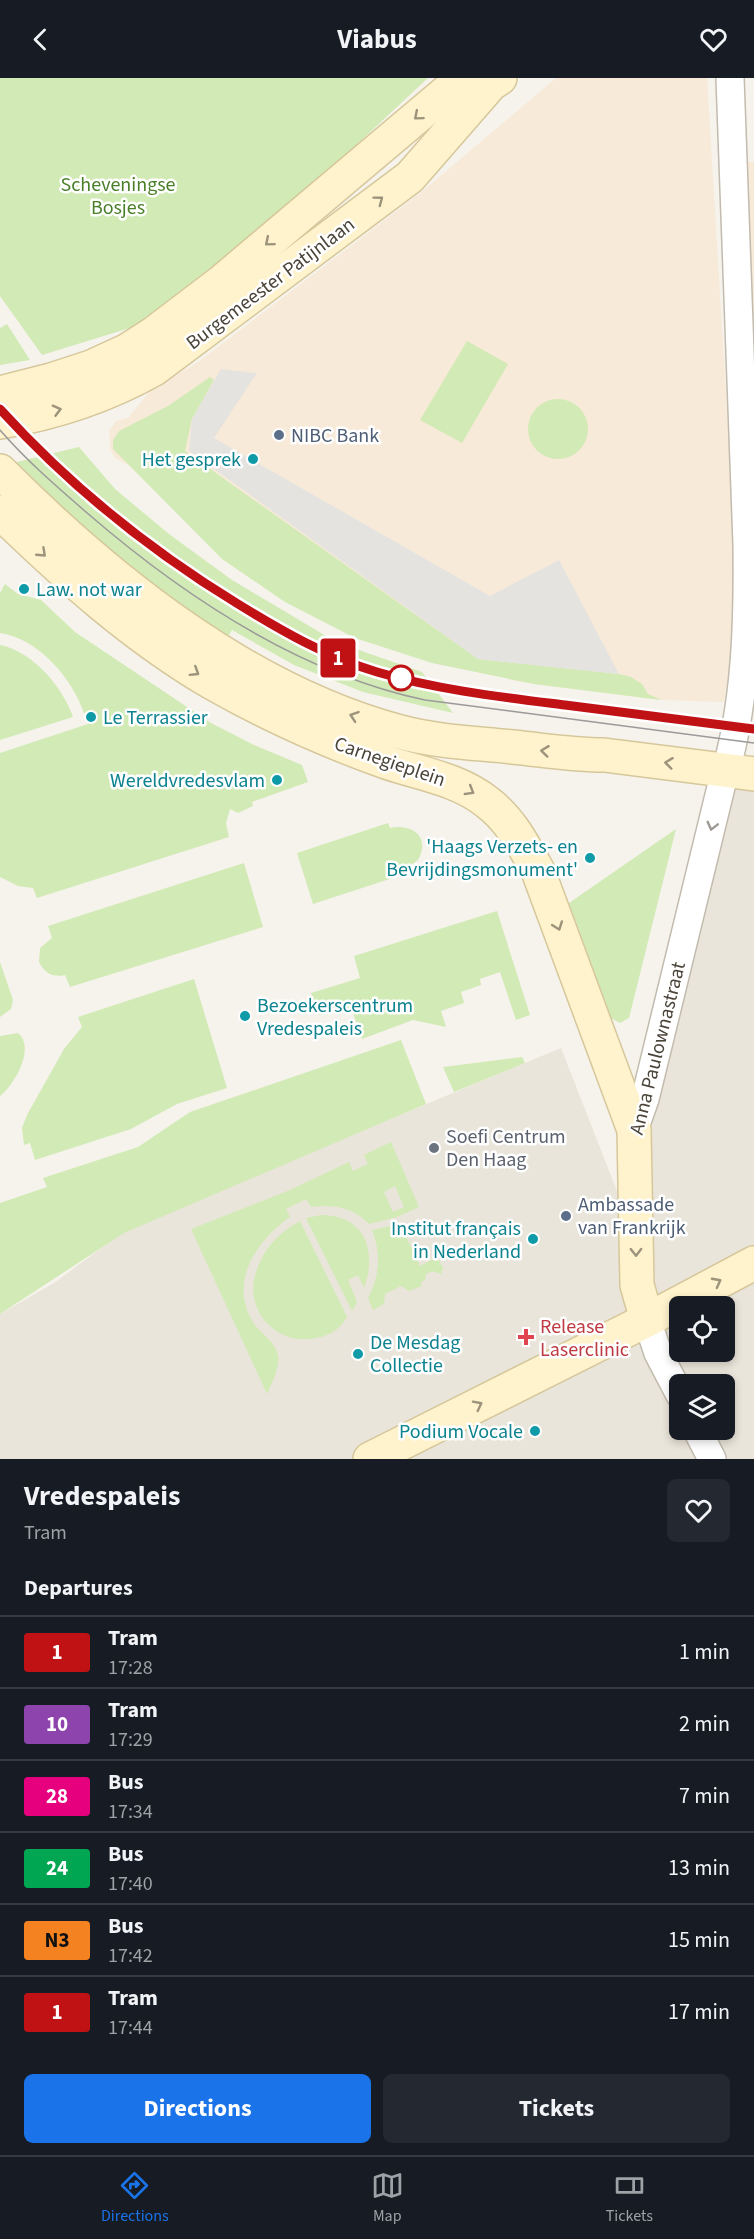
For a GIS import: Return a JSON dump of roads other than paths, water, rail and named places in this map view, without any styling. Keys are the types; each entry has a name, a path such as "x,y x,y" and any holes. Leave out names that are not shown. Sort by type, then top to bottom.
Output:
{"street":[{"name":"Anna Paulownastraat","path":"669,1374 658,1353 637,1285 634,1130 740,772 734,740 748,607 730,78"},
{"name":"Burgemeester Patijnlaan","path":"0,393 91,368 128,350 153,334 485,80"},
{"name":"Burgemeester Patijnlaan","path":"0,422 67,407 122,387 154,369 410,177 485,80"},
{"name":"Carnegieplein","path":"0,471 119,580 252,671 324,706 399,732 440,741 579,755 604,755 740,772"},
{"name":"Carnegieplein","path":"0,512 46,557 151,645 215,685 290,725 387,762 462,786 500,813 519,836 538,871 634,1130"},
{"path":"370,1459 647,1320 754,1263"},
{"path":"702,1440 712,1459"}],"tram line":[{"path":"0,409 82,491 142,539 206,584 255,614 340,659 377,672 448,688 754,729"},
{"name":"1","path":"0,409 28,439 90,497 140,538 201,581 278,629 309,645 374,671 426,685 754,729"},
{"path":"0,430 64,492 162,573 244,627 332,671 378,688 425,700 754,743"}],"place":[{"name":"NIBC Bank","path":"279,435"},
{"name":"Het gesprek","path":"253,459"},
{"name":"Law. not war","path":"24,589"},
{"name":"Le Terrassier","path":"91,717"},
{"name":"Wereldvredesvlam","path":"277,780"},
{"name":"'Haags Verzets- en Bevrijdingsmonument'","path":"590,858"},
{"name":"Bezoekerscentrum Vredespaleis","path":"245,1016"},
{"name":"Soefi Centrum Den Haag","path":"434,1148"},
{"name":"Ambassade van Frankrijk","path":"566,1216"},
{"name":"Institut français in Nederland","path":"533,1239"},
{"name":"Release Laserclinic","path":"526,1337"},
{"name":"De Mesdag Collectie","path":"358,1354"},
{"name":"Podium Vocale","path":"535,1431"}],"park label":[{"name":"Scheveningse Bosjes","path":"118,196"}]}
